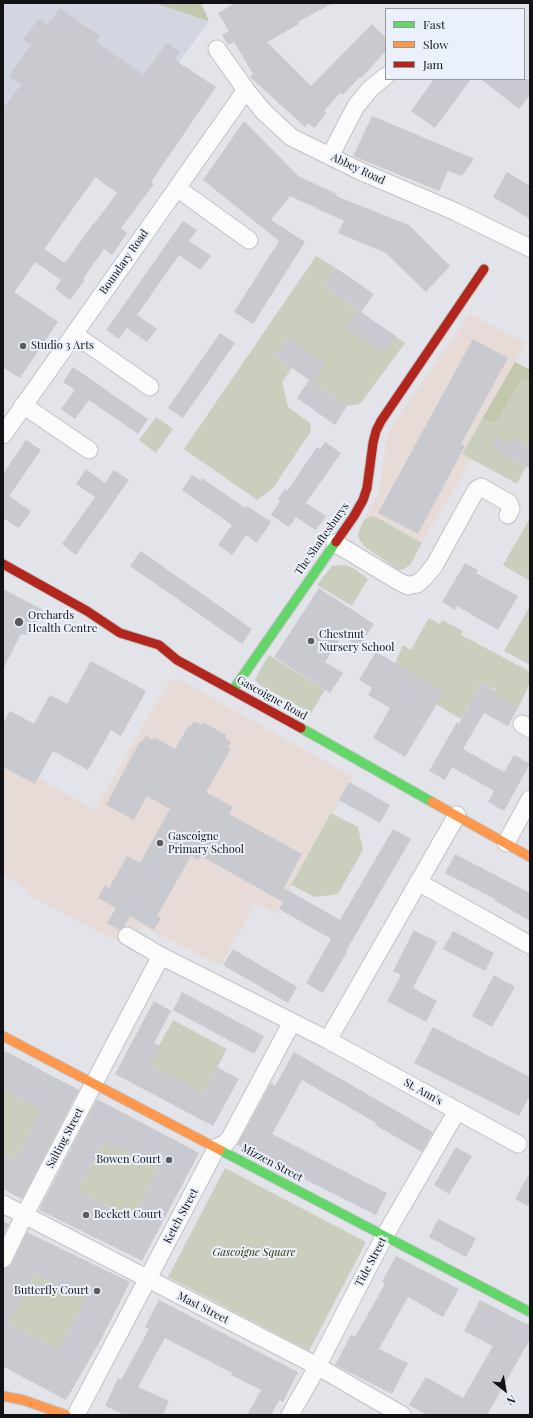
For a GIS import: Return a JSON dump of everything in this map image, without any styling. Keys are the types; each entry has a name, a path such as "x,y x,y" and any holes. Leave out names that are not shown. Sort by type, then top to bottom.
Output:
{"street":[{"name":"Abbey Road","path":"217,49 263,111 291,136 362,172 456,212 530,248"},
{"path":"330,156 356,106 370,89 385,77"},
{"name":"Boundary Road","path":"3,435 246,90"},
{"path":"177,188 249,240"},
{"name":"The Shaftesburys","path":"232,690 354,516 363,500 367,488 373,443 381,420 484,269"},
{"path":"74,334 150,387"},
{"path":"23,405 88,450"},
{"path":"335,543 398,581 410,586 416,584 424,578 434,566 476,490 481,487 508,503 511,509 508,515"},
{"name":"Gascoigne Road","path":"3,564 87,611 120,633 159,645 188,666 530,857"},
{"path":"506,843 530,799"},
{"path":"328,1040 457,815"},
{"path":"418,882 530,945"},
{"name":"St. Ann's","path":"127,936 161,956 328,1040 518,1144"},
{"name":"Salting Street","path":"3,1259 24,1216 161,956"},
{"name":"Ketch Street","path":"76,1415 217,1148 225,1144 230,1138 292,1022"},
{"name":"Mizzen Street","path":"3,1036 384,1237 530,1312"},
{"name":"Tide Street","path":"290,1415 384,1237 457,1111"},
{"name":"Mast Street","path":"3,1204 317,1366 402,1415"},
{"path":"3,1395 24,1400 66,1415"}],"shaded area":[{"path":"3,3 154,3 209,21 3,308"},
{"path":"469,314 526,343 463,453 472,459 422,543 378,518 364,520 379,492 386,439 392,426"},
{"name":"Gascoigne Primary School","path":"179,679 353,777 276,914 256,903 220,966 141,925 129,947 28,895 29,892 3,875 3,757 95,810 169,681"}],"green space":[{"path":"154,3 201,3 209,21"},
{"path":"316,256 336,268 323,286 405,343 360,404 347,406 313,383 288,338 275,356 292,368 282,382 288,407 310,423 311,431 273,488 257,500 184,449"},
{"path":"515,362 530,370 530,449 512,438 503,454 526,467 517,484 462,454"},
{"path":"515,362 530,370 530,382 523,379 519,382 497,420 494,422 488,421 483,418"},
{"path":"156,417 173,429 156,453 139,440"},
{"path":"371,516 378,518 422,543 411,564 404,569 399,570 365,547 360,541 358,535 360,528 364,520"},
{"path":"530,518 530,581 503,565"},
{"path":"345,565 353,568 368,579 352,606 317,585 332,566"},
{"path":"530,606 530,665 504,651"},
{"path":"429,618 440,624 442,620 463,631 461,635 527,670 530,674 530,683 518,708 493,695 496,690 481,683 461,719 436,704 395,663 403,645 411,650"},
{"path":"269,655 325,690 311,713 260,685 255,680"},
{"path":"331,813 358,827 363,850 338,894 315,897 291,885"},
{"path":"173,1020 227,1049 203,1093 149,1064"},
{"path":"3,1090 42,1110 15,1160 3,1154"},
{"path":"104,1141 159,1168 132,1220 78,1191"},
{"name":"Gascoigne Square","path":"225,1168 366,1242 309,1351 168,1277"},
{"path":"35,1274 85,1299 58,1349 9,1324"}],"building":[{"path":"235,3 333,3 298,22 299,24 267,42 311,86 372,24 385,37 385,52 343,95 340,93 324,111 326,113 315,128 308,123 305,127 250,77 253,74 234,42 228,45 222,35 229,31 218,13"},
{"path":"60,8 100,36 96,42 144,75 167,42 180,52 175,60 216,87 151,182 154,184 121,228 127,233 112,255 104,249 83,279 85,280 70,300 55,289 61,280 35,262 14,292 58,322 20,378 3,367 3,108 21,85 9,76 31,45 23,40 39,18 48,24","holes":["95,177 117,193 65,263 44,249"]},
{"path":"530,79 530,95 519,109 482,80"},
{"path":"433,80 470,80 435,128 411,111"},
{"path":"372,116 474,159 462,176 448,171 439,191 353,156"},
{"path":"244,121 298,176 337,194 336,196 409,225 450,266 426,292 386,253 338,233 344,221 290,196 271,220 305,242 253,324 234,312 279,241 203,180"},
{"path":"507,172 530,186 530,219 493,197"},
{"path":"183,221 197,230 189,241 211,256 200,270 179,255 137,315 157,329 147,342 127,328 119,339 106,330"},
{"path":"336,268 374,294 361,312 323,286"},
{"path":"358,310 396,336 384,354 346,328"},
{"path":"220,333 235,343 183,418 168,408"},
{"path":"288,338 326,364 313,383 347,406 335,425 297,398 309,380 275,356"},
{"path":"473,339 508,358 461,444 465,446 418,534 378,513"},
{"path":"73,367 148,419 138,434 89,400 75,419 61,409 75,390 63,382"},
{"path":"497,437 508,444 512,438 530,449 530,469 491,447"},
{"path":"26,440 41,450 9,496 31,511 19,528 3,518 3,474"},
{"path":"325,442 341,453 306,503 326,516 316,530 296,517 289,527 271,515 280,501 278,499 285,489 287,491 317,447 320,449"},
{"path":"86,469 105,483 114,470 129,480 76,555 62,544 95,497 76,484"},
{"path":"192,475 201,481 202,478 245,508 247,506 271,522 257,543 246,535 232,555 218,545 232,525 182,490"},
{"path":"141,551 252,629 242,644 130,566"},
{"path":"465,563 478,570 476,573 518,596 498,630 457,606 455,610 442,602"},
{"name":"Chestnut Nursery School","path":"319,588 374,624 359,647 342,636 325,662 343,673 330,693 274,657"},
{"name":"Orchards Health Centre","path":"3,589 43,610 28,635 21,634 3,669"},
{"path":"376,652 444,692 405,757 373,738 390,708 368,695 372,688 359,680"},
{"path":"91,661 146,691 121,736 111,730 88,770 53,751 35,784 3,767 3,724 10,711 34,724 50,695 67,704"},
{"path":"481,683 496,691 494,695 518,708 508,726 484,713 463,749 504,772 514,755 530,764 504,811 488,802 494,791 452,767 445,780 429,771 457,722 459,724"},
{"path":"194,721 201,725 203,722 226,735 225,738 231,742 228,747 231,749 206,792 233,807 229,814 302,854 284,888 340,920 393,829 411,839 323,993 306,983 331,939 279,909 283,902 201,856 198,860 191,856 157,916 161,918 154,930 130,916 124,927 119,930 107,923 116,908 98,898 105,885 109,888 127,856 140,863 170,809 147,796 134,820 106,805 140,741 142,742 146,736 152,740 154,737 175,749 189,725 191,726"},
{"path":"349,782 390,805 380,823 339,800"},
{"path":"455,854 530,893 530,921 494,900 495,899 445,873"},
{"path":"414,930 437,942 413,988 437,1001 426,1022 387,1001 401,975 393,971"},
{"path":"453,931 494,953 485,971 443,949"},
{"path":"233,949 297,987 288,1003 223,965"},
{"path":"494,975 515,987 492,1027 472,1016"},
{"path":"182,992 264,1036 254,1054 173,1010"},
{"path":"154,1001 171,1011 154,1043 160,1046 149,1064 203,1093 217,1067 239,1079 213,1126 115,1074"},
{"path":"433,1027 530,1077 530,1095 519,1116 414,1063"},
{"path":"3,1050 79,1090 22,1199 3,1189 3,1154 15,1160 42,1110 3,1090"},
{"path":"294,1052 433,1132 422,1152 375,1125 376,1123 302,1080 272,1134 387,1193 376,1215 237,1145 271,1083 275,1086"},
{"path":"97,1099 199,1153 142,1261 39,1210","holes":["104,1141 159,1168 132,1220 78,1191"]},
{"path":"456,1147 472,1156 449,1194 434,1185"},
{"path":"530,1172 530,1207 515,1199"},
{"path":"438,1219 476,1238 466,1257 429,1237"},
{"path":"3,1221 9,1224 3,1236"},
{"path":"27,1232 130,1282 99,1343 66,1400 3,1366 3,1269 12,1263","holes":["35,1274 85,1299 58,1349 9,1324"]},
{"path":"396,1256 459,1289 443,1317 408,1297 379,1349 408,1363 392,1394 335,1365 351,1335 355,1337 385,1284 382,1282"},
{"path":"159,1300 298,1372 283,1402 279,1400 271,1415 247,1415 261,1390 165,1338 138,1387 169,1401 163,1415 125,1415 105,1406 118,1378 121,1380 149,1329 145,1327"},
{"path":"480,1300 524,1323 530,1324 530,1339 487,1415 427,1415 409,1405 426,1377 463,1398 493,1346 464,1331"}],"traffic: fast":[{"path":"233,690 336,542"},
{"path":"301,728 432,802"},
{"path":"220,1150 530,1312"}],"traffic: slow":[{"path":"432,802 530,857"},
{"path":"3,1036 220,1150"},
{"path":"3,1396 23,1400 66,1415"}],"traffic: jam":[{"path":"336,542 363,500 367,488 373,443 376,431 381,421 484,269"},
{"path":"3,564 87,611 120,633 159,645 177,660 301,728"}],"place":[{"name":"Studio 3 Arts","path":"23,346"},
{"name":"Orchards Health Centre","path":"19,622"},
{"name":"Chestnut Nursery School","path":"311,641"},
{"name":"Gascoigne Primary School","path":"160,843"},
{"name":"Bowen Court","path":"169,1160"},
{"name":"Beckett Court","path":"86,1215"},
{"name":"Butterfly Court","path":"97,1291"}]}
